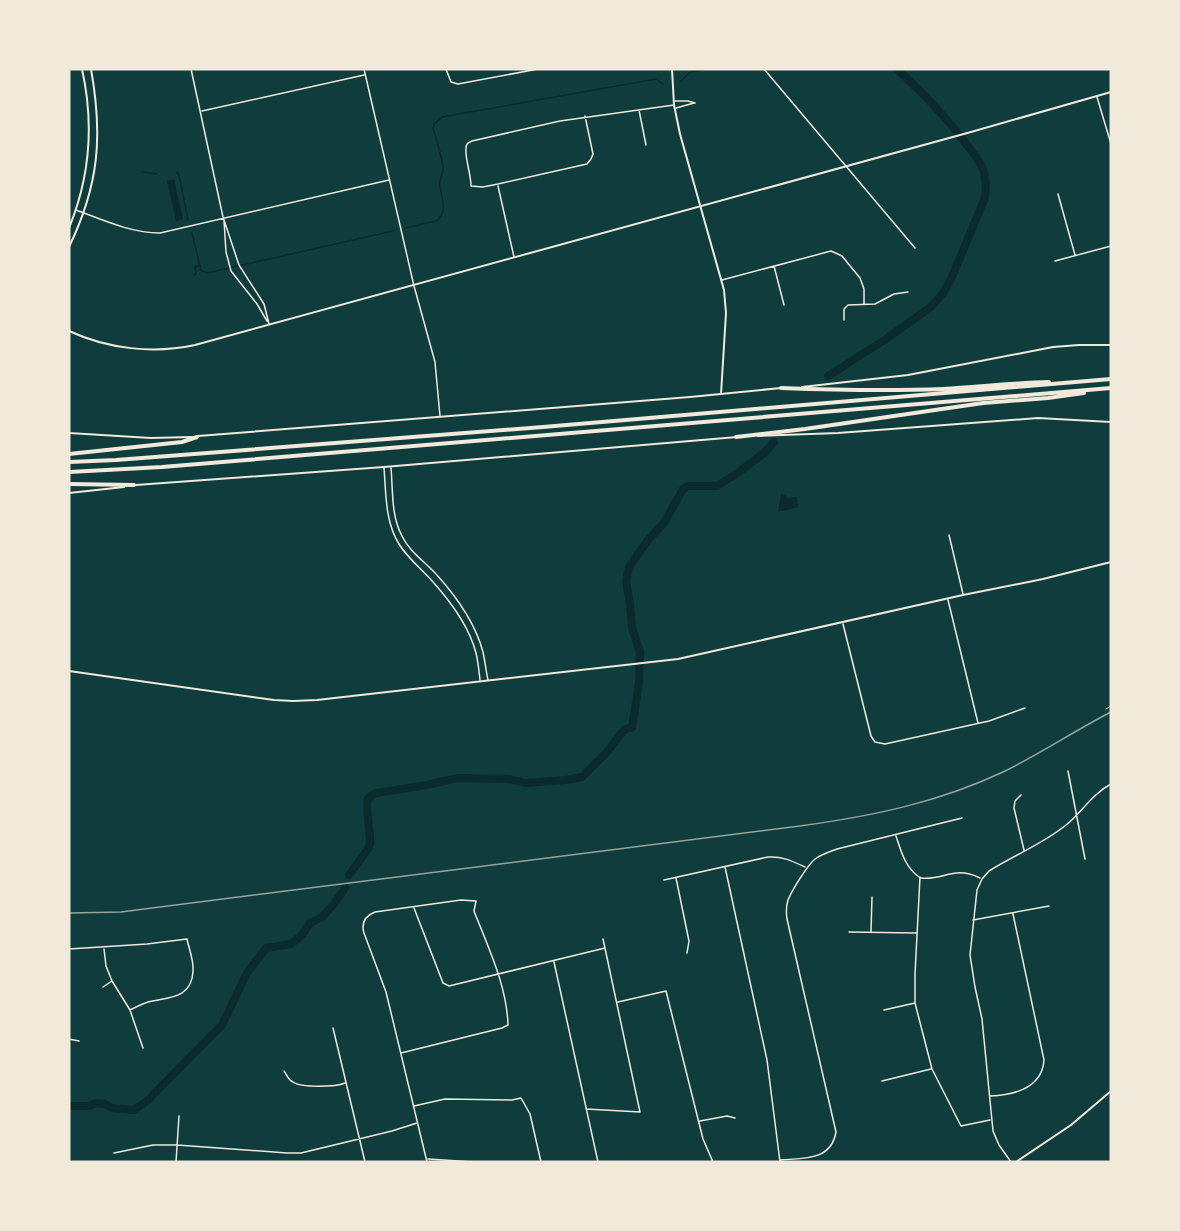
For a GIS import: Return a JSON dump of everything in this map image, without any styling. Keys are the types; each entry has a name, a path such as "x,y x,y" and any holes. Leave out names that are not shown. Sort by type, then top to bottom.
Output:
{"highway":[{"path":"69,462 567,425 1111,379"},
{"path":"781,388 927,389 1018,383 1079,382"},
{"path":"736,436 805,429 983,403 1048,398 1111,388"},
{"path":"69,472 162,467 1111,388"},
{"path":"69,454 182,442 197,436"},
{"path":"69,484 134,485"}],"main road":[{"path":"69,228 85,175 89,136 88,100 82,69"},
{"path":"69,247 84,213 97,158 97,107 91,69"},
{"path":"672,69 674,105 680,134 722,280 726,313 721,394"},
{"path":"69,331 118,346 146,350 195,345 1111,92"},
{"path":"69,434 151,438 197,436 721,394 908,375 1053,346 1111,345"},
{"path":"69,493 134,485 384,467 736,436 838,433 1038,418 1111,422"},
{"path":"69,671 263,698 293,701 317,700 678,659 1111,562"},
{"path":"1016,1162 1071,1125 1111,1091"}],"street":[{"path":"191,69 223,217 239,265 264,304 269,325"},
{"path":"364,69 414,286 435,362 440,418"},
{"path":"446,69 451,82 458,84 538,69"},
{"path":"764,69 915,248"},
{"path":"201,111 365,74"},
{"path":"1097,96 1111,144"},
{"path":"585,116 592,154 590,162 498,184 483,187 471,186 466,149 470,141 585,116 695,103 688,101 674,105"},
{"path":"639,110 646,145"},
{"path":"76,210 133,230 152,233 390,180"},
{"path":"498,184 514,258"},
{"path":"1058,194 1076,255"},
{"path":"223,217 226,252 231,271 257,304 269,325"},
{"path":"1055,261 1111,246"},
{"path":"722,280 826,251 835,252 842,256 862,281 864,304"},
{"path":"773,266 784,305"},
{"path":"844,320 844,309 848,305 878,303 894,294 908,292"},
{"path":"391,466 396,521 402,538 455,596 470,621 482,650 488,681"},
{"path":"384,467 388,516 398,543 434,582 464,624 476,652 480,681"},
{"path":"386,495 393,495"},
{"path":"949,535 963,595"},
{"path":"947,599 978,723"},
{"path":"843,623 871,736 875,742 885,744 978,723 1025,708"},
{"path":"1068,771 1085,859"},
{"path":"1011,1162 999,1145 993,1131 982,1019 971,963 970,948 977,890 982,879 992,869 1060,829 1076,816 1097,793 1111,784"},
{"path":"1021,795 1015,801 1014,808 1025,850"},
{"path":"725,867 765,1049 780,1161 817,1156 833,1143 836,1132 786,912 790,896 807,868 815,859 828,852 962,818"},
{"path":"896,836 907,864 920,877 928,878 957,872 982,879"},
{"path":"664,880 768,857 789,860 807,868"},
{"path":"676,877 689,941 687,953"},
{"path":"920,877 915,1003 932,1069 961,1126 991,1120"},
{"path":"871,932 872,897"},
{"path":"401,1053 508,1025 498,975 474,911 476,901 461,900 372,913 365,918 363,926 386,992 427,1161 474,1162"},
{"path":"974,920 1049,906"},
{"path":"414,907 443,983 449,986 605,948"},
{"path":"989,1096 1018,1092 1035,1082 1043,1068 1044,1060 1013,914"},
{"path":"849,932 917,933"},
{"path":"69,949 103,948 187,939 194,969 187,989 178,996 145,1003 130,1010"},
{"path":"586,1109 640,1112 603,939"},
{"path":"103,948 106,966 112,981 130,1010 143,1048"},
{"path":"554,961 598,1162"},
{"path":"103,987 112,981"},
{"path":"617,1002 666,991 703,1139 712,1162"},
{"path":"884,1010 915,1003"},
{"path":"333,1028 365,1162"},
{"path":"69,1039 79,1041"},
{"path":"882,1081 932,1069"},
{"path":"285,1071 291,1082 298,1084 335,1086 346,1083"},
{"path":"414,1106 445,1099 512,1100 521,1098 530,1114 541,1162"},
{"path":"176,1162 179,1116"},
{"path":"699,1122 727,1116 735,1118"},
{"path":"114,1153 153,1145 177,1145 295,1153 311,1151 418,1123"}],"lane":[{"path":"1106,709 1111,706"}],"water":[{"path":"174,179 183,219 176,221 167,181"},
{"path":"781,494 788,498 797,497 798,507 778,512"}],"waterway":[{"path":"680,82 690,72 709,69"},
{"path":"828,376 932,306 952,277 985,197 984,172 977,158 925,96 897,69"},
{"path":"405,228 436,221 442,213 440,180 443,167 433,128 442,117 656,79 663,84"},
{"path":"142,172 157,174"},
{"path":"177,172 188,220"},
{"path":"192,233 201,270 207,273 393,231"},
{"path":"194,275 196,274 195,267 199,266"},
{"path":"349,875 370,844 367,803 368,799 376,793 458,778 510,779 525,783 582,777 607,752 623,731 632,728 639,682 640,652 632,628 626,581 629,567 648,540 664,523 683,489 688,486 717,486 764,453 774,442"},
{"path":"69,1106 89,1106 96,1103 112,1108 134,1110 147,1101 222,1025 247,973 266,948 291,944 302,935 310,923 322,917 345,888"}],"railway":[{"path":"69,913 121,912 853,818 904,807 978,783 1017,765 1111,712"}]}
